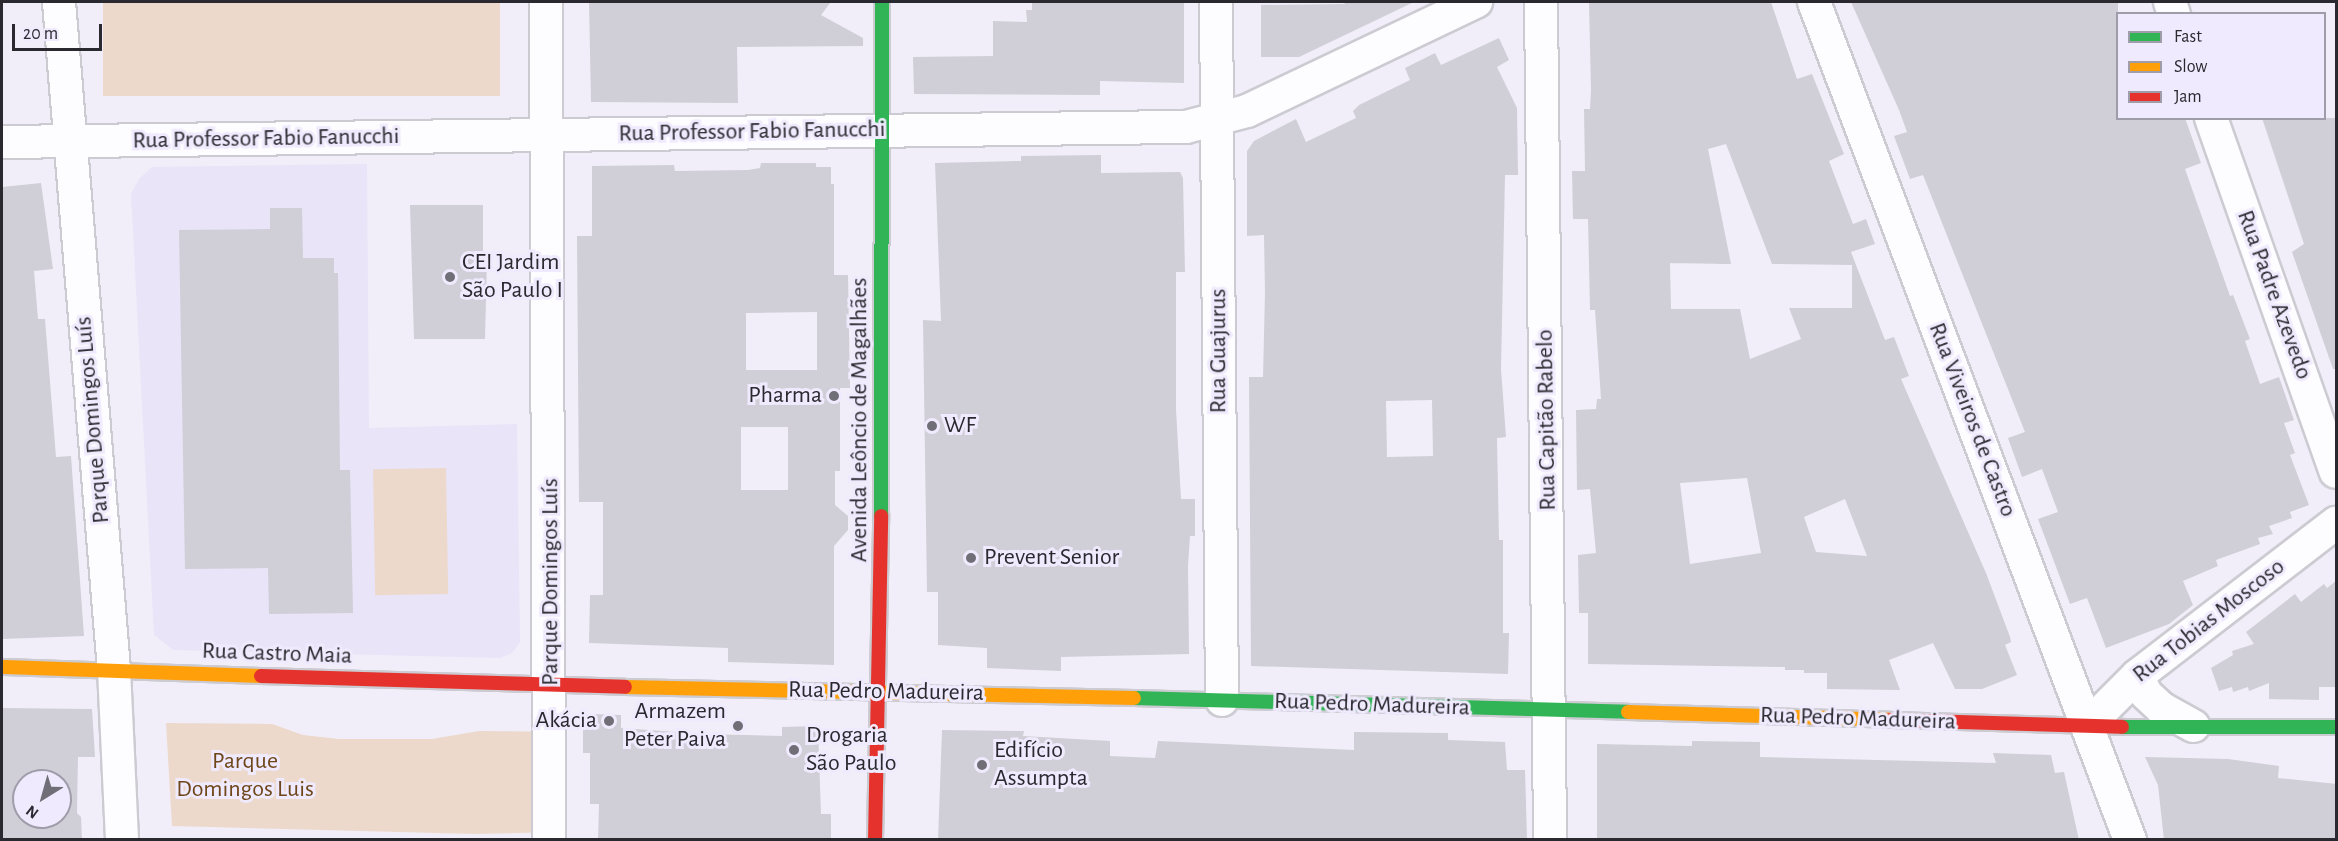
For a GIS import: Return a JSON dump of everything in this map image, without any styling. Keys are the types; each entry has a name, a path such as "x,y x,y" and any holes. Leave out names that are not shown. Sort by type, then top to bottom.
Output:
{"street":[{"name":"Parque Domingos Luís","path":"59,2 114,670 122,840"},
{"name":"Parque Domingos Luís","path":"546,2 551,686 549,840"},
{"name":"Avenida Leôncio de Magalhães","path":"875,840 881,691 884,131 882,2"},
{"name":"Rua Guajurus","path":"1216,2 1222,700"},
{"name":"Rua Professor Fabio Fanucchi","path":"2,142 1139,130 1218,122 1290,92 1476,2"},
{"name":"Rua Capitão Rabelo","path":"1541,2 1551,711 1550,840"},
{"name":"Rua Viveiros de Castro","path":"1814,2 2130,840"},
{"name":"Rua Padre Azevedo","path":"2212,120 2337,472"},
{"name":"Rua Tobias Moscoso","path":"2087,726 2137,676 2337,523"},
{"name":"Rua Castro Maia","path":"2,668 551,686"},
{"name":"Rua Pedro Madureira","path":"2137,676 2146,694 2161,708 2193,726"},
{"name":"Rua Pedro Madureira","path":"551,686 881,691 2087,726 2337,727"}],"shaded area":[{"path":"367,164 369,428 517,424 520,642 512,653 500,658 173,650 154,635 131,194 139,179 152,167"}],"green space":[{"path":"103,2 500,2 500,96 103,96"},
{"path":"446,468 448,594 375,595 373,469"},
{"name":"Parque Domingos Luis","path":"166,723 272,724 303,735 339,739 432,739 479,731 565,732 564,832 475,834 172,826"}],"building":[{"path":"589,2 831,2 821,15 863,38 863,46 737,47 738,103 591,102"},
{"path":"1032,2 1184,2 1184,83 1100,81 1100,95 914,94 913,57 993,56 993,21 1027,22 1026,10 1032,10"},
{"path":"1344,2 1414,2 1299,57 1261,57 1261,5 1345,4"},
{"path":"1589,2 1771,2 1797,79 1812,74 1844,154 1829,161 1853,224 1866,219 1875,244 1851,252 1885,340 1894,337 1909,376 1901,379 1986,573 2010,637 2011,642 2005,645 2017,675 1982,689 1955,689 1933,643 1889,660 1900,690 1827,689 1827,673 1804,673 1804,670 1785,670 1785,667 1588,664 1588,613 1579,613 1578,555 1596,553 1590,489 1577,490 1576,410 1596,409 1597,399 1601,399 1595,310 1590,310 1588,219 1573,219 1572,171 1585,171 1584,109 1590,109","holes":["1726,144 1772,264 1852,265 1852,308 1789,308 1801,339 1750,359 1740,309 1671,309 1670,263 1731,264 1708,149","1747,478 1761,553 1690,564 1680,483","1845,499 1867,556 1816,552 1804,517"]},
{"path":"1851,2 2118,2 2118,12 2116,12 2116,120 2186,120 2201,163 2185,169 2230,296 2233,295 2250,339 2245,341 2260,384 2279,377 2294,420 2284,423 2295,453 2290,455 2309,505 2290,512 2292,518 2269,526 2273,534 2258,538 2260,544 2216,560 2218,566 2183,581 2193,605 2169,624 2106,648 2087,598 2070,604 2038,519 2058,512 2042,469 2022,477 2008,438 2025,432 1923,175 1910,179 1894,136 1907,132"},
{"path":"1499,38 1509,60 1497,67 1517,108 1518,175 1505,175 1501,369 1506,437 1497,438 1499,540 1503,540 1503,633 1509,633 1508,674 1251,666 1249,377 1263,377 1265,292 1264,235 1247,236 1247,151 1254,141 1296,119 1306,142 1356,118 1353,111 1359,105 1410,80 1405,68 1435,53 1441,65","holes":["1432,400 1433,456 1387,457 1386,401"]},
{"path":"2337,118 2337,369 2333,369 2292,252 2304,244 2263,120"},
{"path":"1101,155 1101,173 1180,172 1183,178 1185,272 1176,272 1176,409 1181,499 1195,499 1195,536 1190,536 1188,566 1189,654 1061,657 1061,671 987,668 987,648 938,645 938,592 927,592 923,320 941,321 935,163 1021,161 1021,156"},
{"path":"761,163 816,163 816,167 831,167 831,184 834,184 834,275 848,275 850,388 840,388 840,471 835,471 835,505 848,516 848,530 834,546 834,665 728,662 728,648 589,643 590,595 603,595 603,502 579,502 577,236 592,236 592,166 674,165 675,171 760,168","holes":["817,312 817,370 746,370 746,313","741,427 788,427 788,490 741,490"]},
{"path":"41,183 53,269 34,271 38,319 45,319 56,457 71,456 84,636 2,639 2,187"},
{"name":"CEI Jardim São Paulo I","path":"410,205 483,205 483,259 487,259 485,339 414,339"},
{"path":"270,208 302,208 303,258 334,258 334,273 338,273 340,470 350,470 353,613 269,614 268,568 185,569 179,230 270,229"},
{"path":"2337,580 2337,687 2319,687 2319,700 2269,699 2269,683 2249,691 2248,687 2233,692 2232,687 2219,691 2211,668 2233,655 2232,651 2254,644 2246,632 2295,594 2301,602 2324,584 2327,588"},
{"path":"2,708 92,709 95,757 78,757 77,813 81,817 82,840 2,840"},
{"path":"592,714 621,715 621,728 704,734 782,736 782,727 818,726 821,814 831,814 831,840 598,840 599,804 590,804 590,753 583,753 583,724"},
{"path":"942,730 1024,731 1023,736 1110,741 1110,756 1155,758 1158,741 1354,750 1354,732 1448,733 1448,740 1505,742 1507,770 1525,770 1527,839 938,840"},
{"path":"1692,741 1760,742 1760,757 1996,763 1993,753 2051,755 2055,773 2064,772 2079,840 1597,840 1597,744 1692,746"},
{"path":"2145,757 2228,759 2279,766 2278,778 2337,784 2337,840 2164,840 2158,785"}],"traffic: fast":[{"path":"881,516 882,2"},
{"path":"1134,698 1628,712"},
{"path":"2122,727 2336,727"}],"traffic: slow":[{"path":"2,667 261,676"},
{"path":"625,687 1134,698"},
{"path":"1628,712 1890,720"}],"traffic: jam":[{"path":"875,840 881,516"},
{"path":"261,676 625,687"},
{"path":"1890,720 2122,727"}],"place":[{"name":"CEI Jardim São Paulo I","path":"450,277"},
{"name":"Pharma","path":"834,396"},
{"name":"WF","path":"932,426"},
{"name":"Prevent Senior","path":"971,558"},
{"name":"Akácia","path":"609,721"},
{"name":"Armazem Peter Paiva","path":"738,726"},
{"name":"Drogaria São Paulo","path":"794,750"},
{"name":"Edifício Assumpta","path":"982,765"}]}
